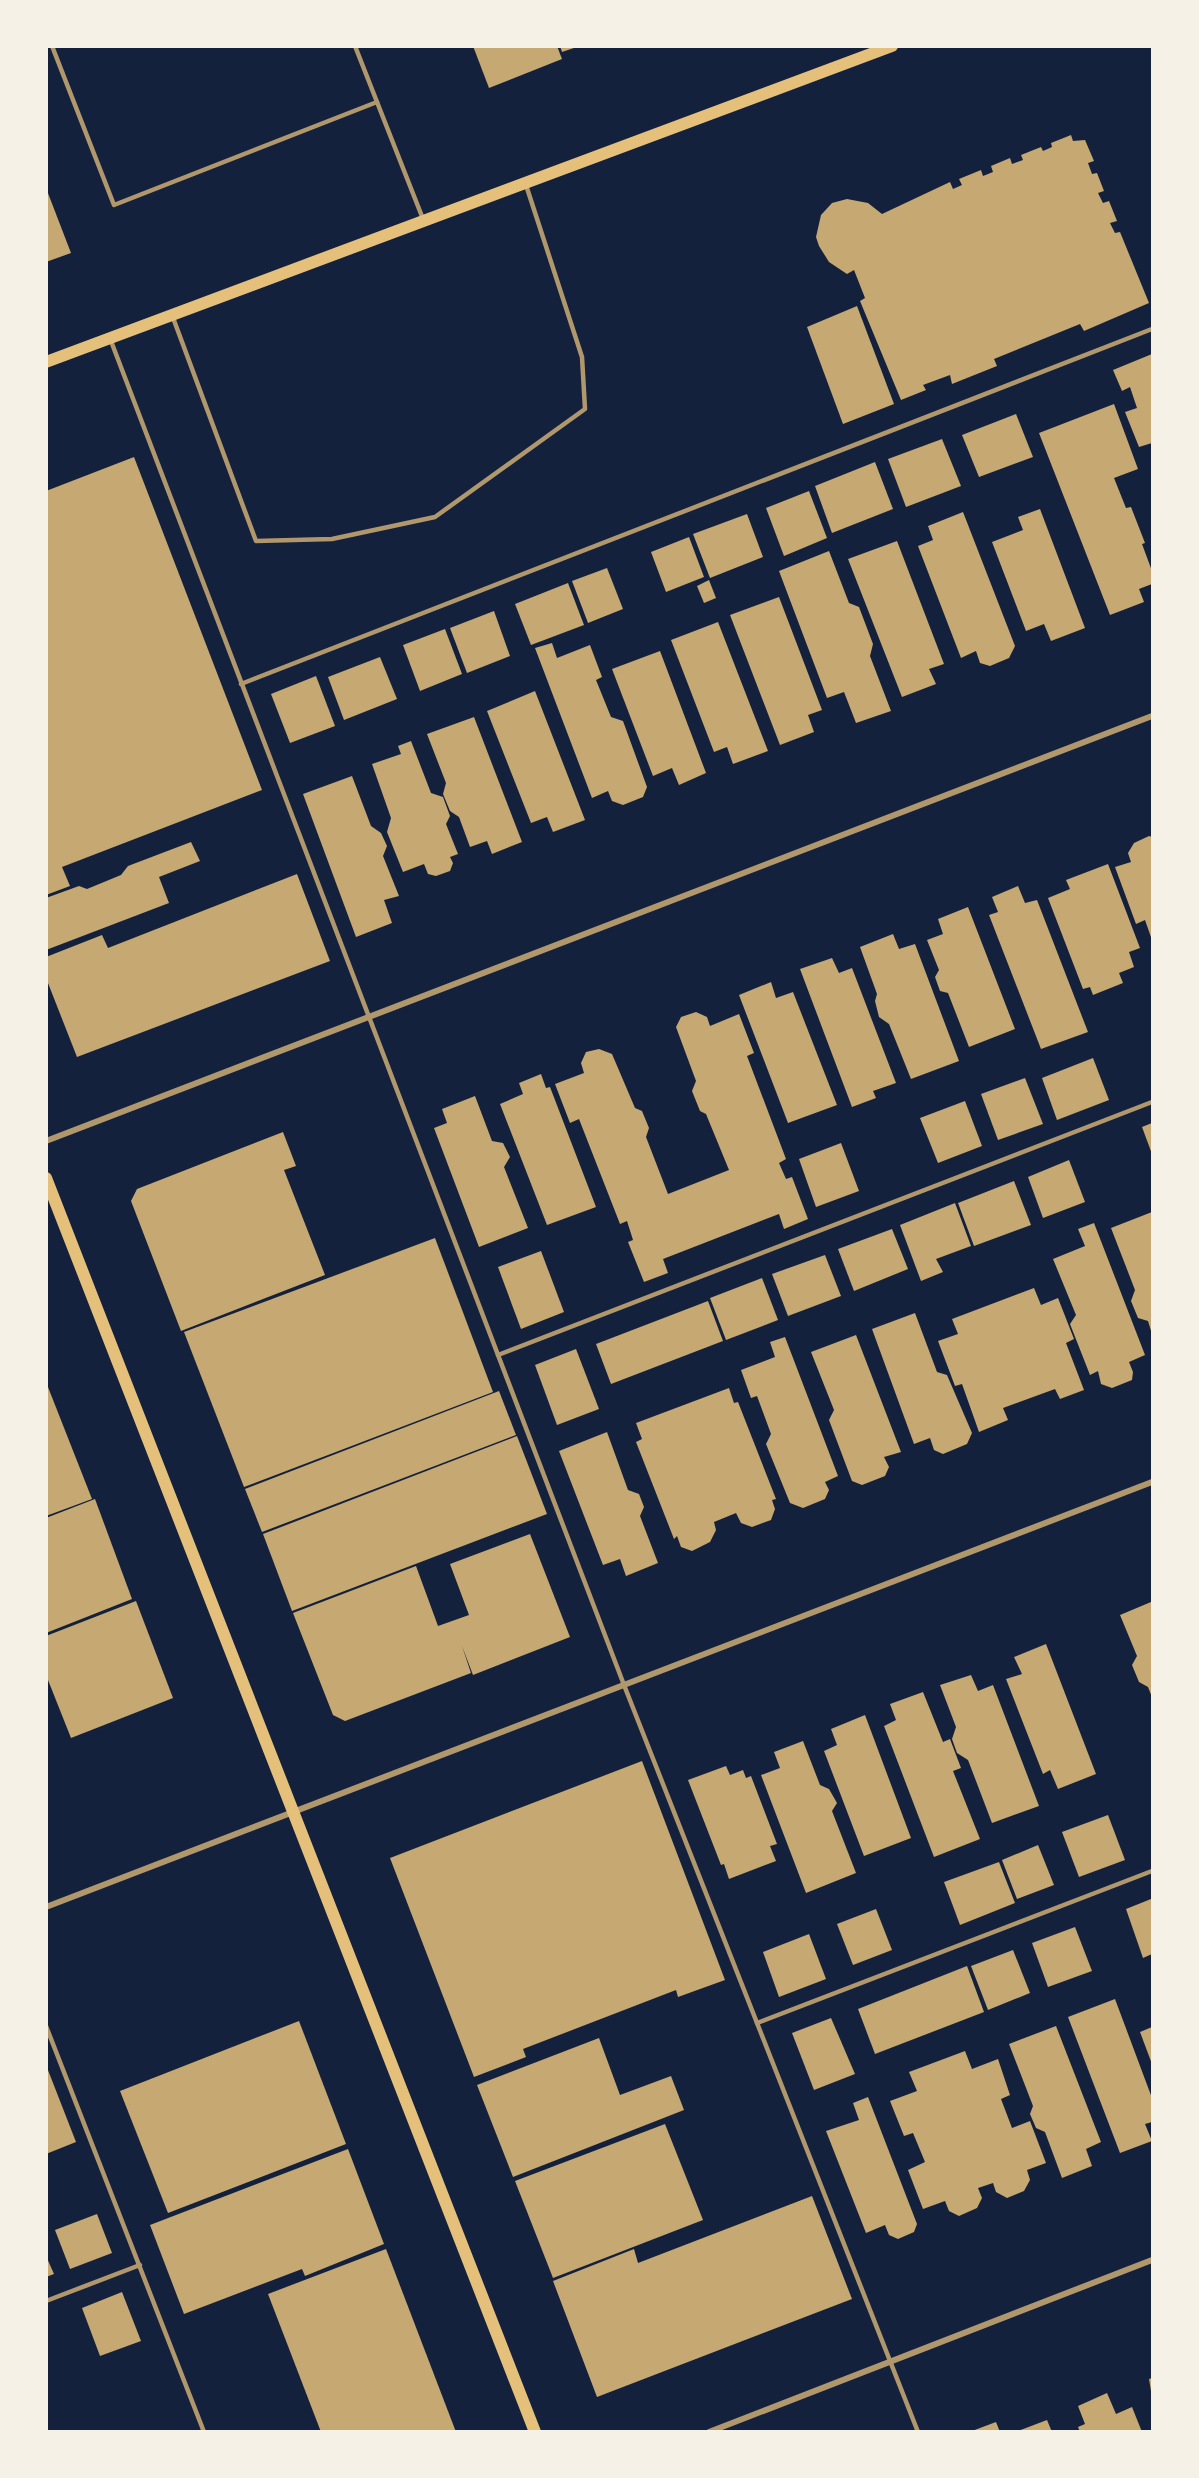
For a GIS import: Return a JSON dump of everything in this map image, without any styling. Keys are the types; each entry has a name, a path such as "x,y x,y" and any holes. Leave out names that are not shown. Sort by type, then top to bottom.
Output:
{"main road":[{"path":"46,362 892,46"},
{"path":"46,1178 536,2432"}],"street":[{"path":"46,1141 1152,716"},
{"path":"46,1907 1152,1482"},
{"path":"709,2432 1152,2260"}],"lane":[{"path":"52,46 114,205 377,102"},
{"path":"355,46 424,221"},
{"path":"172,315 256,541 332,539 435,517 585,409 582,357 525,183"},
{"path":"241,684 1152,329"},
{"path":"110,338 624,1685 918,2432"},
{"path":"498,1355 1152,1102"},
{"path":"757,2023 1152,1871"},
{"path":"46,2026 204,2432"},
{"path":"46,2301 140,2265"}],"building":[{"path":"473,46 557,46 562,59 489,88"},
{"path":"560,46 577,46 577,47 562,52"},
{"path":"1071,135 1073,141 1085,140 1094,161 1088,163 1092,174 1097,173 1104,191 1098,193 1103,203 1109,201 1117,221 1110,223 1115,233 1120,232 1149,303 1084,331 1080,324 994,359 997,366 952,384 950,375 923,385 926,390 901,400 860,301 865,298 854,270 847,274 829,262 819,246 816,237 821,215 832,203 847,199 868,203 882,214 950,182 953,189 962,185 959,179 981,170 983,176 993,172 991,166 1010,158 1012,164 1023,160 1021,155 1041,147 1043,151 1052,147 1051,143"},
{"path":"46,188 71,253 46,262"},
{"path":"857,306 894,404 843,424 807,327"},
{"path":"1152,354 1152,443 1139,447 1125,412 1137,408 1130,387 1122,391 1113,370"},
{"path":"1114,404 1138,469 1114,478 1126,508 1131,507 1145,543 1142,544 1152,571 1152,584 1139,589 1144,602 1110,615 1039,433"},
{"path":"1016,414 1033,457 979,477 962,435"},
{"path":"942,439 961,486 906,507 888,459"},
{"path":"134,457 262,790 62,867 70,886 46,895 46,491"},
{"path":"875,462 893,509 832,533 815,486"},
{"path":"809,491 827,538 784,556 766,508"},
{"path":"1040,509 1085,628 1051,641 1044,624 1026,631 992,542 1023,530 1018,517"},
{"path":"963,512 1015,646 1009,658 990,666 980,663 976,651 961,658 918,546 933,540 928,526"},
{"path":"747,514 763,557 710,578 693,534"},
{"path":"689,537 704,577 666,592 651,552"},
{"path":"897,541 944,664 929,669 936,684 902,697 848,559"},
{"path":"829,551 849,603 859,607 873,644 870,656 891,711 856,723 844,692 827,698 779,571"},
{"path":"607,568 623,609 588,623 572,581"},
{"path":"709,580 716,598 704,603 697,586"},
{"path":"568,583 584,625 531,645 515,604"},
{"path":"779,597 822,710 808,715 814,732 780,745 730,615"},
{"path":"494,611 510,656 467,673 450,628"},
{"path":"718,622 768,751 733,764 727,747 714,752 671,640"},
{"path":"445,629 462,674 420,691 403,645"},
{"path":"552,643 557,658 590,645 602,677 596,680 611,717 623,721 647,787 643,797 623,805 612,801 608,791 592,798 535,648"},
{"path":"660,651 706,773 679,785 672,768 653,776 612,669"},
{"path":"380,657 397,699 344,720 328,677"},
{"path":"316,676 335,726 290,743 271,694"},
{"path":"535,691 585,820 553,832 547,817 531,823 487,711"},
{"path":"474,717 522,842 492,854 487,841 470,847 459,817 450,811 443,794 446,783 427,734"},
{"path":"411,741 431,793 443,797 450,816 446,824 458,854 450,857 453,863 450,871 436,876 428,874 424,864 403,872 387,832 391,818 372,764 401,754 398,746"},
{"path":"352,776 371,826 381,833 387,846 383,856 399,896 384,900 392,923 356,937 303,794"},
{"path":"1149,836 1152,837 1152,940 1145,920 1136,924 1115,867 1131,862 1128,853 1134,843"},
{"path":"191,842 200,861 159,877 169,903 46,950 46,898 79,886 87,889 121,875 128,866"},
{"path":"1108,864 1140,948 1129,952 1134,967 1119,973 1123,983 1093,995 1090,987 1083,989 1048,898 1070,889 1066,880"},
{"path":"297,874 330,961 77,1057 46,978 46,957 102,935 108,948"},
{"path":"1018,886 1025,903 1037,900 1088,1032 1041,1049 989,915 998,912 992,897"},
{"path":"968,907 1015,1029 969,1047 948,993 940,991 935,977 939,970 927,940 943,934 938,919"},
{"path":"893,934 899,949 915,944 959,1061 911,1079 889,1024 879,1017 875,1001 877,994 860,947"},
{"path":"832,958 839,973 852,968 896,1083 873,1091 876,1098 852,1107 800,969"},
{"path":"771,982 776,998 793,992 837,1105 788,1123 739,995"},
{"path":"696,1012 707,1017 710,1026 739,1014 754,1053 747,1056 786,1159 779,1163 786,1179 792,1177 808,1219 784,1229 779,1214 663,1259 668,1273 644,1282 628,1242 633,1240 627,1221 620,1224 579,1119 570,1123 555,1084 584,1073 581,1063 586,1052 599,1049 612,1054 635,1108 642,1111 649,1128 646,1137 668,1194 729,1170 706,1114 700,1111 692,1091 696,1081 676,1027 681,1017"},
{"path":"1093,1058 1109,1100 1057,1120 1042,1078"},
{"path":"541,1074 546,1088 550,1087 596,1207 547,1225 500,1104 523,1094 519,1083"},
{"path":"1025,1078 1043,1124 998,1140 981,1094"},
{"path":"475,1096 492,1141 503,1143 510,1157 504,1167 528,1228 479,1247 434,1128 447,1123 442,1109"},
{"path":"965,1101 982,1146 938,1163 920,1118"},
{"path":"1152,1123 1152,1154 1142,1127"},
{"path":"283,1132 296,1166 284,1170 325,1275 181,1331 131,1201 137,1189"},
{"path":"841,1143 859,1191 816,1207 799,1159"},
{"path":"1069,1160 1085,1202 1043,1218 1028,1177"},
{"path":"1014,1181 1031,1225 974,1246 958,1203"},
{"path":"955,1203 971,1246 936,1259 943,1272 921,1281 900,1225"},
{"path":"1152,1212 1152,1334 1148,1321 1138,1318 1131,1301 1135,1290 1111,1228"},
{"path":"1094,1223 1145,1355 1129,1362 1133,1372 1132,1380 1112,1388 1101,1384 1098,1371 1090,1375 1070,1324 1076,1315 1053,1259 1085,1246 1078,1229"},
{"path":"892,1229 908,1269 854,1291 838,1249"},
{"path":"435,1238 493,1392 244,1487 184,1332"},
{"path":"541,1251 564,1312 521,1329 498,1267"},
{"path":"825,1255 841,1296 788,1316 772,1274"},
{"path":"762,1278 778,1320 726,1340 710,1298"},
{"path":"1034,1288 1041,1305 1058,1298 1074,1339 1066,1343 1084,1390 1060,1399 1055,1389 1003,1408 1008,1420 979,1432 962,1384 955,1386 938,1341 958,1334 952,1319"},
{"path":"708,1301 723,1341 611,1384 596,1344"},
{"path":"915,1313 937,1372 947,1375 972,1433 967,1444 943,1454 934,1450 930,1438 914,1444 872,1329"},
{"path":"856,1335 901,1452 884,1457 889,1467 885,1476 862,1485 852,1481 829,1420 834,1410 811,1352"},
{"path":"785,1337 838,1476 825,1482 829,1490 825,1499 803,1508 790,1503 766,1444 771,1434 757,1396 751,1398 741,1370 775,1357 770,1342"},
{"path":"576,1349 599,1409 557,1425 535,1365"},
{"path":"46,1382 92,1499 46,1516"},
{"path":"729,1388 734,1403 738,1402 776,1499 772,1500 775,1509 771,1520 752,1527 741,1523 736,1513 714,1522 716,1530 710,1542 692,1551 681,1547 677,1536 674,1539 636,1442 642,1439 636,1423"},
{"path":"499,1391 516,1435 262,1532 245,1489"},
{"path":"607,1432 628,1490 639,1494 644,1507 640,1516 658,1563 626,1576 620,1559 603,1565 559,1451"},
{"path":"517,1436 547,1514 292,1611 263,1534"},
{"path":"95,1499 132,1599 46,1633 46,1518"},
{"path":"530,1534 570,1637 473,1675 462,1646 471,1673 345,1721 333,1715 293,1613 416,1566 438,1626 469,1615 450,1564"},
{"path":"136,1601 173,1698 71,1738 46,1675 46,1636"},
{"path":"1151,1602 1152,1697 1148,1687 1139,1682 1132,1665 1137,1656 1120,1615"},
{"path":"1046,1644 1096,1774 1058,1789 1050,1770 1043,1774 1006,1679 1022,1674 1014,1657"},
{"path":"971,1675 978,1691 993,1685 1039,1806 992,1823 968,1760 957,1753 952,1739 956,1727 940,1685"},
{"path":"923,1692 943,1742 950,1739 961,1768 953,1771 980,1839 934,1857 884,1726 896,1720 890,1704"},
{"path":"865,1715 911,1838 864,1856 824,1751 837,1745 831,1729"},
{"path":"803,1741 820,1785 829,1789 837,1803 832,1811 856,1873 806,1893 761,1775 780,1768 774,1752"},
{"path":"642,1761 725,1980 678,1997 676,1990 523,2049 526,2057 474,2077 390,1858"},
{"path":"726,1766 730,1775 743,1770 746,1778 751,1776 777,1844 770,1846 776,1861 729,1879 724,1864 721,1865 688,1780"},
{"path":"1108,1815 1125,1860 1079,1877 1062,1832"},
{"path":"1038,1845 1054,1885 1017,1899 1002,1860"},
{"path":"999,1862 1015,1903 960,1925 944,1882"},
{"path":"1151,1899 1152,1954 1143,1958 1126,1909"},
{"path":"876,1909 892,1950 853,1965 837,1924"},
{"path":"1075,1927 1092,1971 1048,1987 1032,1943"},
{"path":"809,1934 826,1979 779,1997 763,1952"},
{"path":"1013,1950 1030,1993 988,2010 971,1966"},
{"path":"967,1966 984,2012 875,2054 858,2009"},
{"path":"1115,1999 1152,2098 1152,2122 1145,2124 1152,2141 1120,2153 1068,2017"},
{"path":"831,2018 855,2074 814,2090 792,2033"},
{"path":"299,2021 346,2144 168,2213 120,2091"},
{"path":"1056,2026 1101,2142 1086,2149 1092,2166 1062,2178 1045,2132 1036,2128 1030,2114 1033,2106 1009,2044"},
{"path":"1152,2027 1152,2064 1140,2032"},
{"path":"599,2038 620,2095 671,2076 684,2110 513,2177 477,2085"},
{"path":"965,2051 972,2069 998,2059 1010,2095 1001,2099 1012,2128 1030,2121 1046,2163 1027,2170 1030,2180 1024,2191 1007,2198 996,2192 993,2183 978,2188 982,2198 977,2208 959,2216 949,2211 945,2201 923,2209 908,2170 925,2162 913,2133 904,2136 890,2101 917,2091 909,2072"},
{"path":"46,2065 76,2142 46,2154"},
{"path":"868,2097 917,2224 914,2232 898,2239 889,2235 885,2225 866,2233 826,2131 859,2120 853,2103"},
{"path":"665,2124 703,2220 553,2278 515,2181"},
{"path":"348,2149 384,2244 305,2276 302,2269 184,2314 150,2225"},
{"path":"812,2196 852,2299 597,2397 553,2281 634,2249 638,2263"},
{"path":"97,2214 112,2253 70,2269 55,2230"},
{"path":"386,2249 456,2432 321,2432 268,2294"},
{"path":"46,2256 54,2274 46,2277"},
{"path":"122,2292 141,2341 100,2356 82,2308"},
{"path":"1152,2378 1152,2397 1149,2379"},
{"path":"1107,2393 1116,2414 1132,2407 1142,2432 1080,2432 1078,2427 1085,2424 1078,2406"},
{"path":"1047,2420 1052,2432 1018,2432 1018,2431"},
{"path":"996,2422 1000,2432 972,2432 972,2431"}]}
